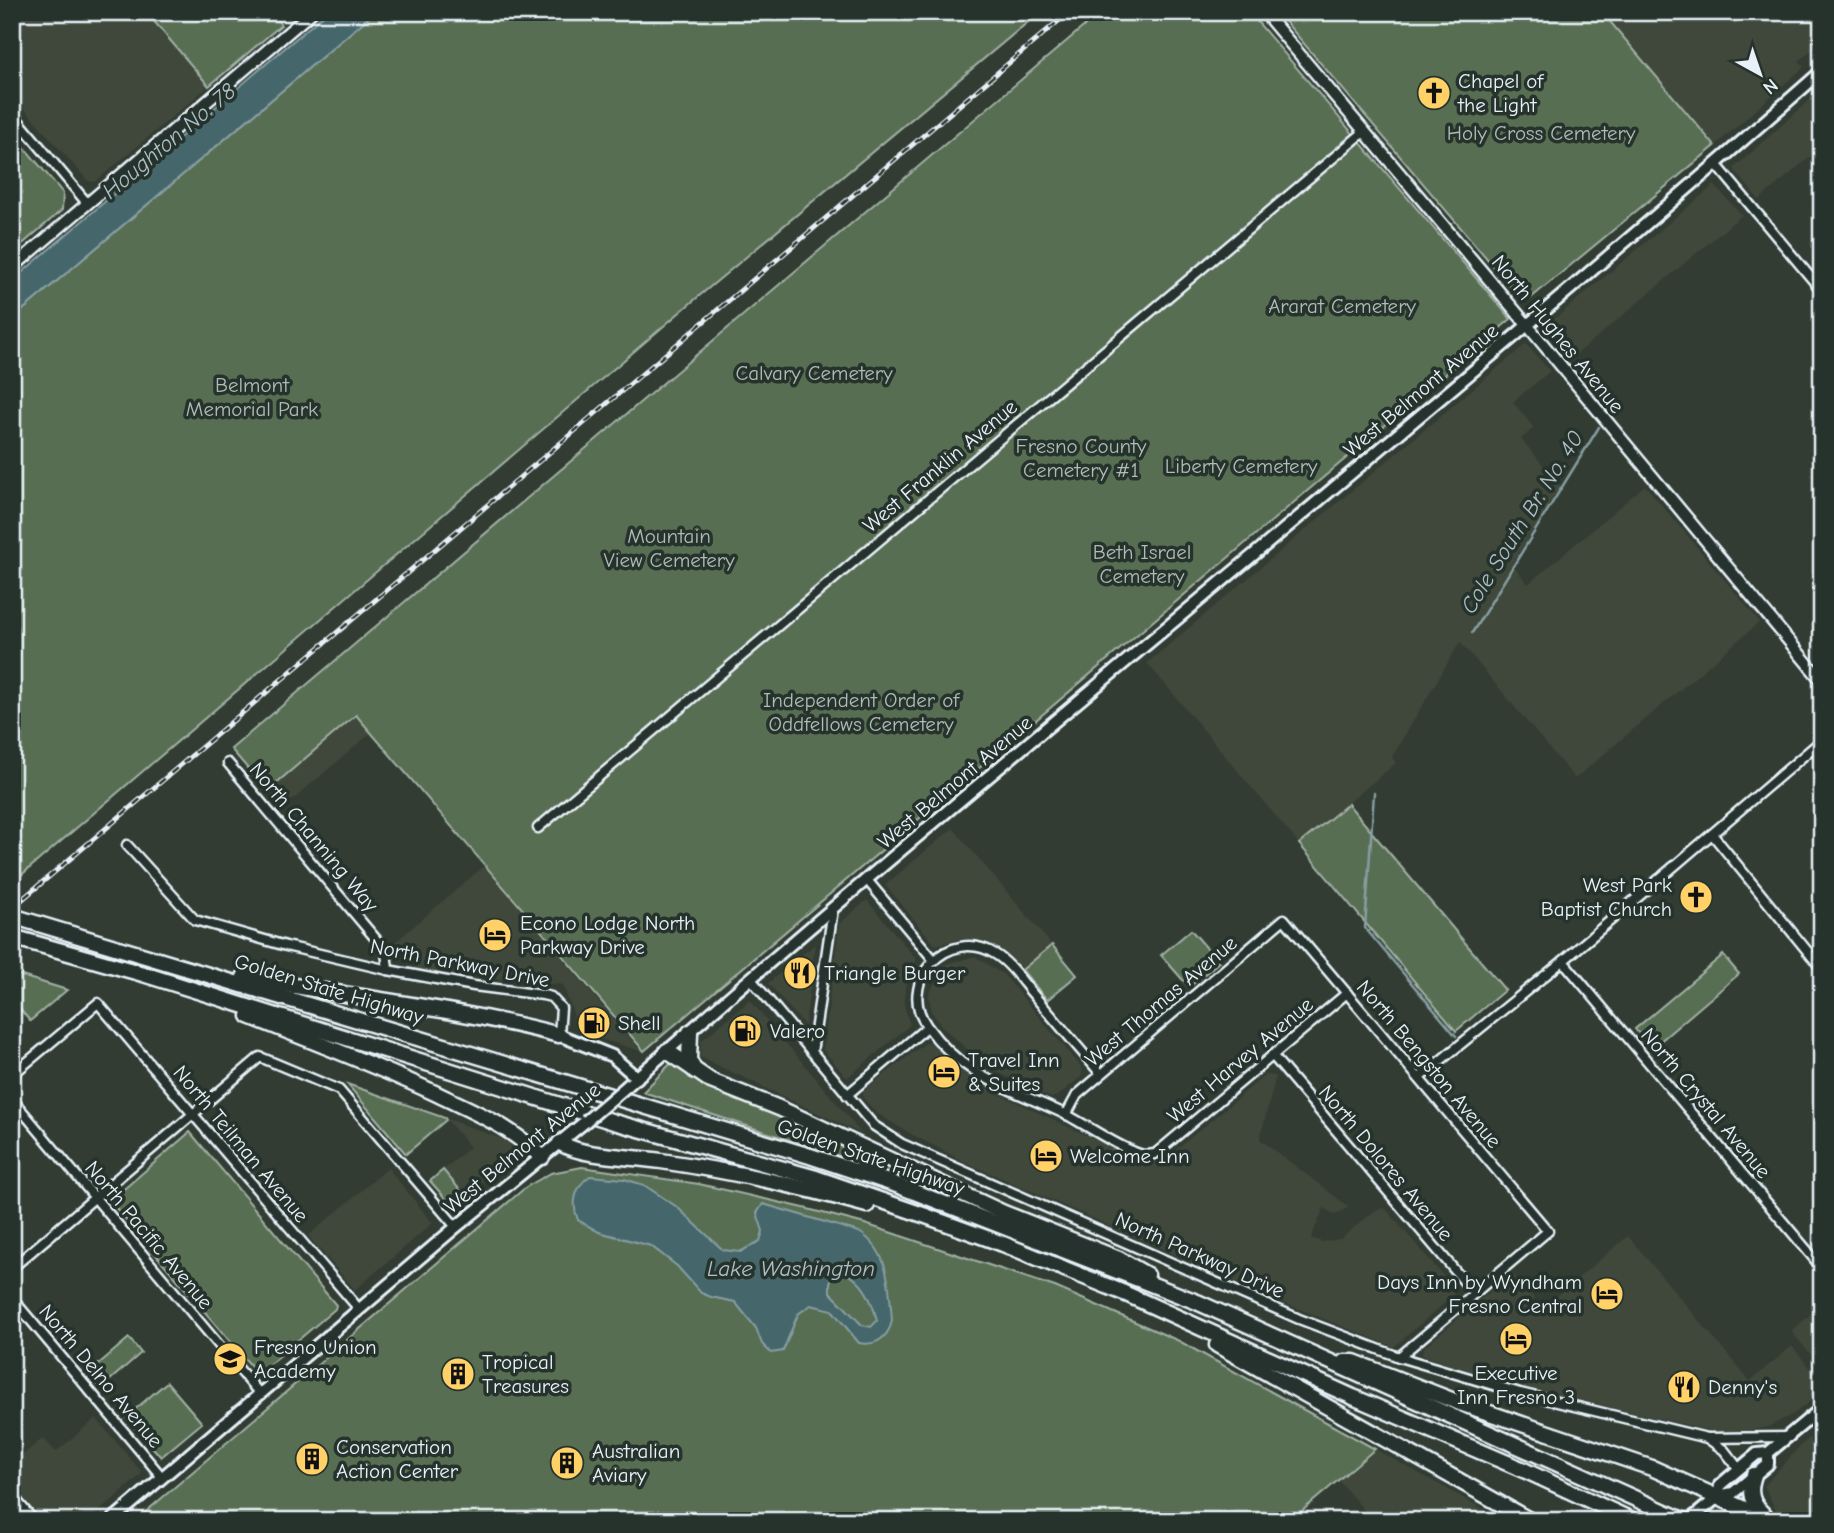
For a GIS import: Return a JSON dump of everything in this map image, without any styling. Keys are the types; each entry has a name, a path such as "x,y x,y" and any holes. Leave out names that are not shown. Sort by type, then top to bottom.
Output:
{"highway":[{"name":"Golden State Highway","path":"12,916 894,1184 1197,1302 1691,1518"},
{"name":"Golden State Highway","path":"12,937 143,974 614,1122 816,1178 926,1216 1124,1293 1634,1521"},
{"path":"173,964 308,990 513,1023 559,1035"},
{"path":"143,974 390,1072 480,1113 503,1125 542,1157"},
{"path":"690,1031 689,1060 696,1072"},
{"path":"667,1051 711,1082 779,1108 1004,1213 1119,1259 1197,1302"},
{"path":"560,1143 585,1151 712,1169 881,1209 926,1216"},
{"path":"1124,1293 1531,1521"},
{"path":"1332,1363 1354,1362 1457,1402 1652,1468 1770,1520"},
{"path":"1754,1475 1751,1497 1755,1507 1770,1520"}],"main road":[{"name":"West Belmont Avenue","path":"111,1521 456,1227 637,1078 867,880 1528,326 1822,71"},
{"path":"559,1035 612,1056 637,1078"},
{"path":"1719,1496 1720,1485 1757,1454 1768,1453 1822,1408"},
{"path":"1691,1518 1719,1496 1733,1493 1768,1464 1768,1453"}],"street":[{"path":"12,268 312,12"},
{"name":"North Hughes Avenue","path":"1264,12 1822,681"},
{"path":"12,113 87,203"},
{"name":"West Franklin Avenue","path":"538,828 1364,131"},
{"path":"1716,164 1822,291"},
{"path":"1419,1078 1563,961 1822,740"},
{"name":"North Channing Way","path":"228,763 386,951 388,971"},
{"path":"1712,834 1822,969"},
{"name":"North Parkway Drive","path":"127,845 195,920 388,971 474,986 533,992 551,997 562,1011 559,1035"},
{"path":"867,880 933,959"},
{"path":"812,1052 833,909"},
{"name":"North Bengston Avenue","path":"1284,919 1548,1231 1474,1293"},
{"name":"West Thomas Avenue","path":"1066,1115 1077,1096 1101,1074 1284,919"},
{"path":"1066,1115 984,1079 927,1027 920,1015 918,995 923,974 933,959 946,951 965,946 986,949 999,956 1101,1074"},
{"name":"North Crystal Avenue","path":"1563,961 1822,1268"},
{"name":"North Parkway Drive","path":"751,979 873,1125 902,1144 1299,1319 1399,1357 1553,1402 1707,1438 1789,1437"},
{"name":"West Harvey Avenue","path":"1066,1115 1141,1155 1156,1154 1347,993"},
{"name":"North Teilman Avenue","path":"12,1075 97,1003 359,1309"},
{"path":"847,1095 927,1027"},
{"name":"North Dolores Avenue","path":"1272,1055 1474,1293"},
{"path":"12,1268 260,1057 339,1090 456,1227"},
{"name":"North Pacific Avenue","path":"12,1099 260,1394"},
{"path":"1399,1357 1474,1293"},
{"name":"North Delno Avenue","path":"12,1298 162,1477"},
{"name":"North Parkway Drive","path":"1707,1438 1724,1450 1739,1469"},
{"path":"12,1495 34,1521"}],"shaded area":[{"path":"12,12 146,12 209,86 95,182 88,181 12,95"},
{"path":"1602,12 1822,12 1822,42 1799,61 1804,67 1715,146"},
{"path":"1822,89 1822,147 1759,200 1735,171 1735,167"},
{"path":"1714,185 1742,215 1571,359 1547,331 1547,325"},
{"path":"1526,344 1550,371 1513,402 1534,428 1521,439 1561,486 1512,564 1528,584 1645,485 1760,622 1575,779 1460,642 1392,757 1396,763 1299,844 1147,663"},
{"path":"356,715 371,733 282,809 267,791"},
{"path":"953,828 1052,945 1022,970 1008,955 985,941 962,939 935,945 885,885"},
{"path":"484,866 641,1051 580,1033 563,985 418,969 395,942"},
{"path":"867,900 917,960 905,988 904,1004 910,1025 847,1078 823,1050 839,924"},
{"path":"815,944 809,997 805,1026 768,983"},
{"path":"975,956 1004,975 1083,1069 1081,1077 1058,1096 1051,1098 989,1068 942,1027 931,1011 929,994 943,965"},
{"path":"750,1000 862,1134 700,1057 701,1041"},
{"path":"928,1041 976,1083 1147,1164 1164,1160 1265,1075 1276,1076 1260,1139 1349,1207 1335,1215 1324,1208 1311,1238 1322,1242 1340,1239 1377,1209 1385,1208 1453,1287 1454,1295 1394,1347 1284,1303 967,1163 876,1113 863,1098 863,1091"},
{"path":"445,1118 511,1142 510,1158 465,1196 443,1170 470,1147"},
{"path":"388,1168 433,1223 355,1290 308,1236"},
{"path":"1628,1236 1750,1381 1792,1346 1822,1382 1822,1392 1794,1414 1768,1427 1716,1432 1532,1389 1422,1355 1423,1348 1512,1273 1535,1299 1527,1307 1534,1315"},
{"path":"1822,1305 1822,1368 1791,1331"},
{"path":"96,1418 141,1471 141,1475 88,1521 43,1521 12,1484 12,1464 43,1438 56,1452"},
{"path":"1822,1427 1822,1521 1791,1521 1777,1513 1764,1486 1802,1444"},
{"path":"1375,1449 1505,1521 1373,1521 1338,1480"}],"green space":[{"path":"146,12 271,12 281,25 209,86"},
{"name":"Belmont Memorial Park","path":"375,12 1040,12 686,307 12,883 12,319"},
{"path":"1101,12 1249,12 1511,319 644,1051 356,715 267,791 231,749"},
{"name":"Holy Cross Cemetery","path":"1277,12 1602,12 1715,146 1531,298 1518,295"},
{"path":"12,133 63,193 62,210 12,253"},
{"path":"1348,804 1505,990 1456,1031 1299,844"},
{"path":"1191,930 1219,962 1189,987 1161,955"},
{"path":"1052,945 1077,975 1047,1000 1022,970"},
{"path":"1723,955 1739,974 1651,1049 1635,1029"},
{"path":"12,973 67,990 30,1021 12,1000"},
{"path":"674,1060 927,1176 922,1183 643,1092"},
{"path":"347,1084 445,1118 446,1120 406,1154"},
{"path":"190,1132 336,1305 335,1309 258,1374 110,1201"},
{"path":"582,1167 699,1184 804,1208 865,1224 1055,1287 1179,1341 1375,1449 1290,1521 135,1521 526,1187 551,1173"},
{"path":"443,1170 466,1197 453,1207 430,1181"},
{"path":"129,1338 141,1353 101,1388 88,1373"},
{"path":"167,1382 202,1423 161,1457 126,1417"}],"water":[{"path":"327,12 375,12 12,319 12,281"},
{"name":"Lake Washington","path":"590,1176 624,1179 644,1185 677,1207 723,1250 740,1252 760,1241 763,1231 757,1213 763,1204 859,1232 877,1249 886,1271 892,1321 890,1327 880,1340 859,1343 832,1310 811,1305 798,1314 783,1351 771,1353 762,1344 756,1328 735,1302 701,1293 677,1266 651,1246 599,1232 578,1220 576,1196","holes":["835,1271 844,1273 864,1288 877,1321 871,1327 862,1325 830,1292 830,1282"]}],"waterway":[{"name":"Cole South Br. No. 40","path":"1472,633 1599,427"},
{"name":"Cole South Br. No. 40","path":"1374,793 1365,928 1456,1036"}],"railway":[{"path":"12,908 1069,12"}],"place":[{"name":"Chapel of the Light","path":"1434,93"},
{"name":"West Park Baptist Church","path":"1696,897"},
{"name":"Econo Lodge North Parkway Drive","path":"495,935"},
{"name":"Triangle Burger","path":"800,973"},
{"name":"Shell","path":"594,1023"},
{"name":"Valero","path":"745,1031"},
{"name":"Travel Inn & Suites","path":"944,1072"},
{"name":"Welcome Inn","path":"1046,1156"},
{"name":"Days Inn by Wyndham Fresno Central","path":"1607,1294"},
{"name":"Executive Inn Fresno 3","path":"1516,1339"},
{"name":"Fresno Union Academy","path":"230,1359"},
{"name":"Tropical Treasures","path":"458,1374"},
{"name":"Denny's","path":"1684,1387"},
{"name":"Conservation Action Center","path":"312,1459"},
{"name":"Australian Aviary","path":"567,1463"}],"water label":[{"name":"Houghton No. 78","path":"169,141"}],"park label":[{"name":"Ararat Cemetery","path":"1342,306"},
{"name":"Calvary Cemetery","path":"814,373"},
{"name":"Fresno County Cemetery #1","path":"1081,458"},
{"name":"Liberty Cemetery","path":"1241,466"},
{"name":"Mountain View Cemetery","path":"669,548"},
{"name":"Beth Israel Cemetery","path":"1142,564"},
{"name":"Independent Order of Oddfellows Cemetery","path":"861,712"}]}
